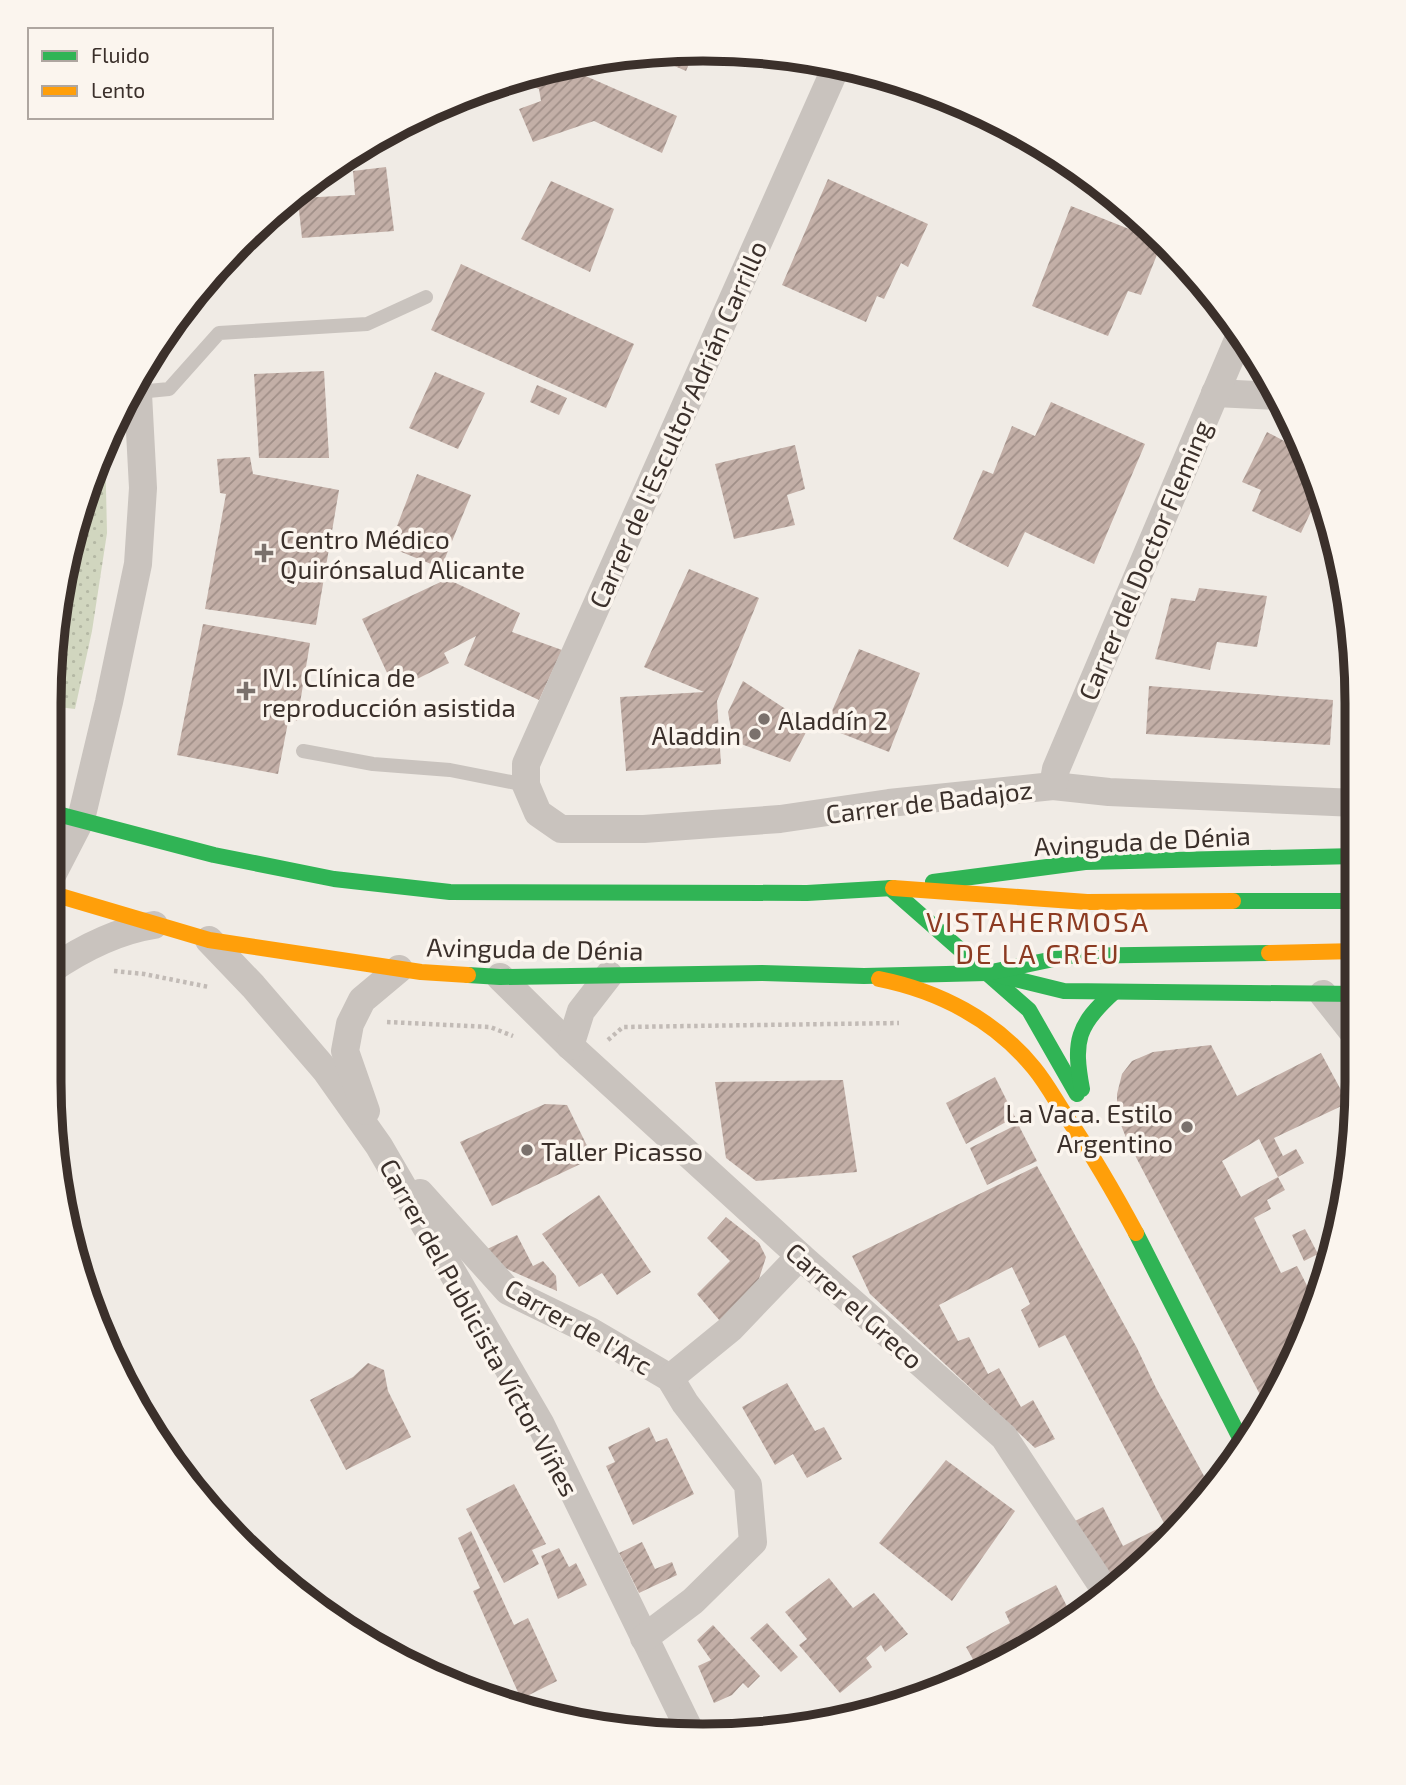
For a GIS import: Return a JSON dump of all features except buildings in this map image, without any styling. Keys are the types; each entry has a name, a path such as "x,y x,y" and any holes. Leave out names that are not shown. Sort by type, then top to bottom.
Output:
{"main road":[{"name":"Avinguda de Dénia","path":"61,809 81,819"},
{"name":"Avinguda de Dénia","path":"61,814 149,839 267,866 334,879 450,892 807,892 890,888 1085,862 1345,856"},
{"name":"Avinguda de Dénia","path":"890,888 1087,902 1345,901"},
{"path":"890,888 1029,1010 1060,1060 1088,1118"},
{"name":"Avinguda de Dénia","path":"61,896 209,940 399,969 500,977 762,972 864,976 987,972 1068,956 1345,951"},
{"name":"Avinguda de Dénia","path":"987,972 1064,991 1345,994"},
{"path":"864,976 905,984 955,1003 995,1030 1034,1068 1109,1181 1238,1437"},
{"path":"1109,1181 1088,1118 1075,1056 1078,1033 1092,1010 1114,992"}],"street":[{"name":"Carrer de l'Escultor Adrián Carrillo","path":"526,785 526,764 833,75"},
{"name":"Carrer del Doctor Fleming","path":"1053,786 1056,769 1236,345"},
{"path":"1215,393 1266,395"},
{"path":"61,858 81,819 110,702 138,564 143,488 139,397"},
{"name":"Carrer de Badajoz","path":"526,785 538,813 561,829 616,829 780,819 889,803 1053,786 1109,792 1345,803"},
{"path":"61,964 89,946 133,928 154,925"},
{"name":"Carrer del Publicista Víctor Viñes","path":"209,940 253,986 326,1071 379,1146 540,1423 686,1723"},
{"name":"Carrer del Publicista Víctor Viñes","path":"379,1146 345,1051 349,1024 362,1000 399,969"},
{"path":"570,1046 581,1011 609,975"},
{"name":"Carrer el Greco","path":"500,977 570,1046 800,1256 1004,1437 1102,1585"},
{"path":"1323,994 1345,1022"},
{"name":"Carrer de l'Arc","path":"379,1146 508,1291 590,1331 670,1378 685,1404 748,1485 753,1542 693,1601 644,1638"},
{"path":"670,1378 730,1329 800,1256"}],"lane":[{"path":"145,385 169,389 219,333 367,324 426,297"},
{"path":"303,751 373,764 450,770 526,785"}],"green space":[{"path":"106,469 107,533 92,631 75,709 61,707 67,619 83,537"}],"traffic: fast":[{"path":"61,815 214,855 334,879 450,892 807,893 893,888"},
{"path":"933,882 1085,862 1345,856"},
{"path":"890,888 1029,1010 1077,1094"},
{"path":"1233,901 1345,901"},
{"path":"468,975 500,977 762,973 864,976 987,973 1068,956 1269,953"},
{"path":"990,973 1064,991 1345,994"},
{"path":"1082,1089 1078,1058 1081,1035 1092,1014 1114,992"},
{"path":"1136,1233 1239,1436"}],"traffic: slow":[{"path":"893,888 1087,902 1233,901"},
{"path":"61,896 209,940 421,972 468,975"},
{"path":"1269,953 1345,951"},
{"path":"879,979 923,991 964,1010 984,1022 1019,1051 1039,1075 1079,1136 1136,1233"}],"place":[{"name":"Centro Médico Quirónsalud Alicante","path":"264,553"},
{"name":"IVI. Clínica de reproducción asistida","path":"246,691"},
{"name":"Aladdín 2","path":"764,719"},
{"name":"Aladdin","path":"755,734"},
{"name":"La Vaca. Estilo Argentino","path":"1187,1127"},
{"name":"Taller Picasso","path":"527,1150"}],"district":[{"name":"VISTAHERMOSA DE LA CREU","path":"1038,937"}]}
